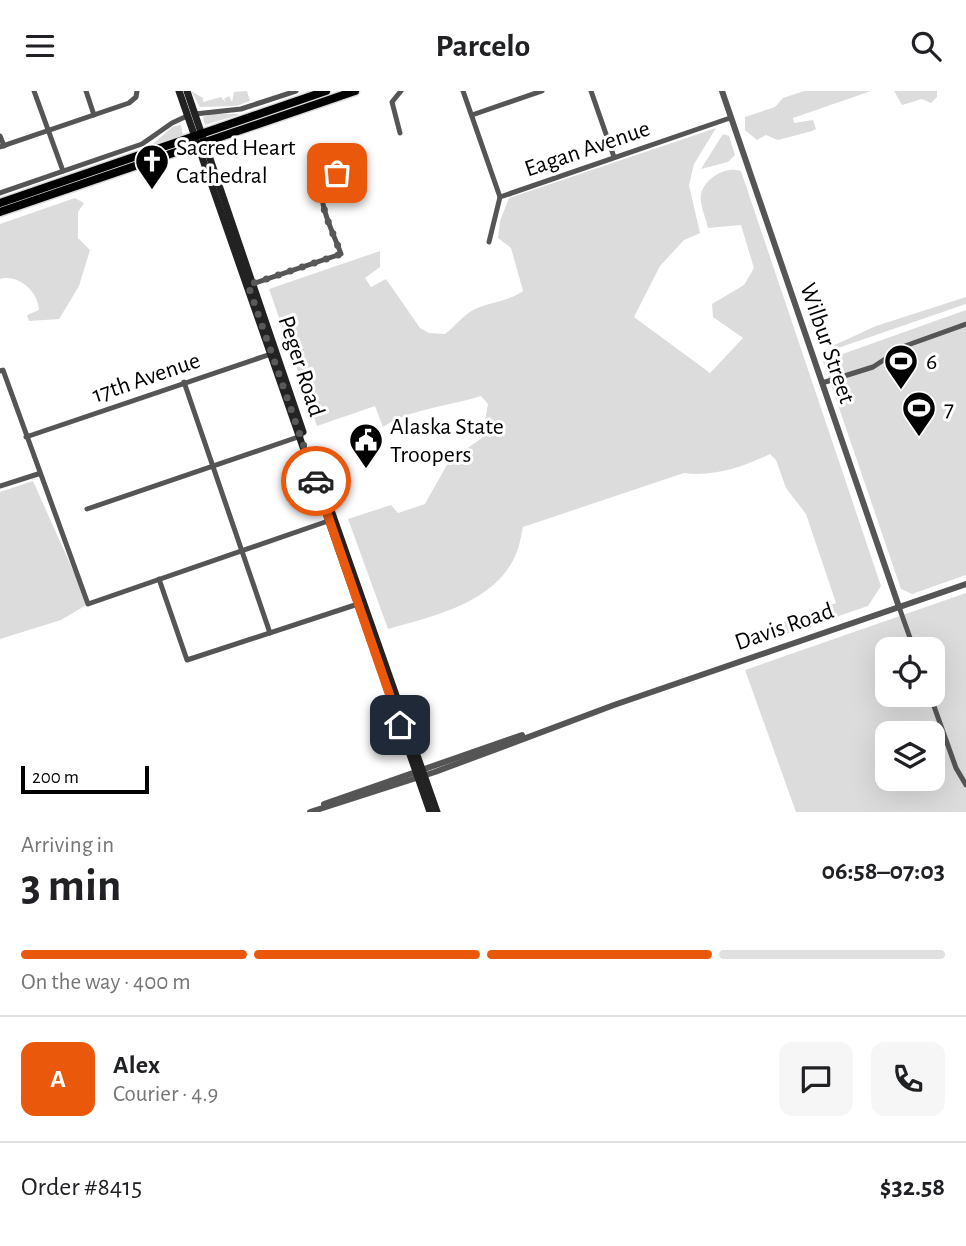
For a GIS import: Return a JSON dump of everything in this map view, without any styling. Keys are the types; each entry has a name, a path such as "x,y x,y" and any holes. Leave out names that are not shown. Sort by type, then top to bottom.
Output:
{"main road":[{"name":"Peger Road","path":"179,91 191,115 251,284 420,774 430,812"},
{"name":"Peger Road","path":"187,91 191,115"},
{"path":"0,212 326,91"},
{"path":"0,203 355,91"},
{"name":"Peger Road","path":"420,774 437,812"}],"street":[{"path":"34,91 63,171"},
{"path":"86,91 94,115"},
{"path":"0,193 146,142 172,123 191,115 241,110 296,91"},
{"path":"400,133 392,102 401,91"},
{"path":"463,91 500,197"},
{"path":"472,115 542,91"},
{"path":"591,91 614,157"},
{"name":"Wilbur Street","path":"722,91 899,607"},
{"path":"0,136 2,147 94,115 136,94"},
{"name":"Eagan Avenue","path":"489,242 500,197 730,118"},
{"path":"251,284 341,254 322,198 321,183 327,174 344,176"},
{"path":"822,383 873,367 905,346 966,324"},
{"name":"17th Avenue","path":"26,437 274,353"},
{"path":"1,371 88,604 332,520"},
{"path":"184,382 270,633"},
{"path":"87,509 302,436"},
{"path":"0,486 38,474"},
{"path":"159,579 187,660 361,603"},
{"name":"Davis Road","path":"308,812 966,584"},
{"path":"899,607 910,637"},
{"path":"934,707 956,768 966,785"}],"shaded area":[{"path":"191,91 203,98 203,102 221,97 226,103 224,99 229,96 232,102 234,92 247,91 250,101 236,106 200,107"},
{"path":"804,91 871,91 793,118 794,123 813,120 816,129 812,131 778,140 766,135 757,140 745,130 745,117 775,107 783,98"},
{"path":"894,91 937,91 937,97 931,103 922,99 902,105"},
{"path":"212,114 238,115 205,125 203,117"},
{"path":"181,125 183,135 152,145 172,127"},
{"path":"716,128 694,164 689,185 700,233 684,240 660,266 634,317 710,373 743,338 713,317 712,304 744,285 754,268 741,225 708,228 701,198 703,188 711,178 729,170 741,171 881,586 868,606 751,646 776,625 836,603 806,514 786,488 776,460 770,454 728,470 706,474 684,473 523,527 516,554 507,571 494,585 461,605 388,629 348,519 391,505 398,513 425,504 449,461 482,438 488,404 481,396 417,412 383,427 375,406 317,426 269,289 380,251 380,267 365,278 371,287 386,279 420,328 429,333 445,334 475,309 523,291 511,248 498,238 500,221 509,198"},
{"path":"723,134 729,136 735,155 728,162 701,169"},
{"path":"75,198 84,203 78,212 78,238 90,250 79,286 59,319 29,321 27,315 39,310 35,296 26,286 14,279 0,279 0,224"},
{"path":"966,297 966,304 838,348 828,348 876,326"},
{"path":"966,310 966,575 912,594 901,589 823,361"},
{"path":"33,481 88,604 61,620 0,639 0,492"},
{"path":"966,593 966,812 796,812 745,670"}],"way so far":[{"path":"316,481 248,285 341,254 322,198 321,183 327,174 337,173"}],"place":[{"name":"Sacred Heart Cathedral","path":"152,191"},
{"name":"6","path":"901,391"},
{"name":"7","path":"919,438"},
{"name":"Alaska State Troopers","path":"366,470"}],"route":[{"path":"316,481 400,725"}]}
